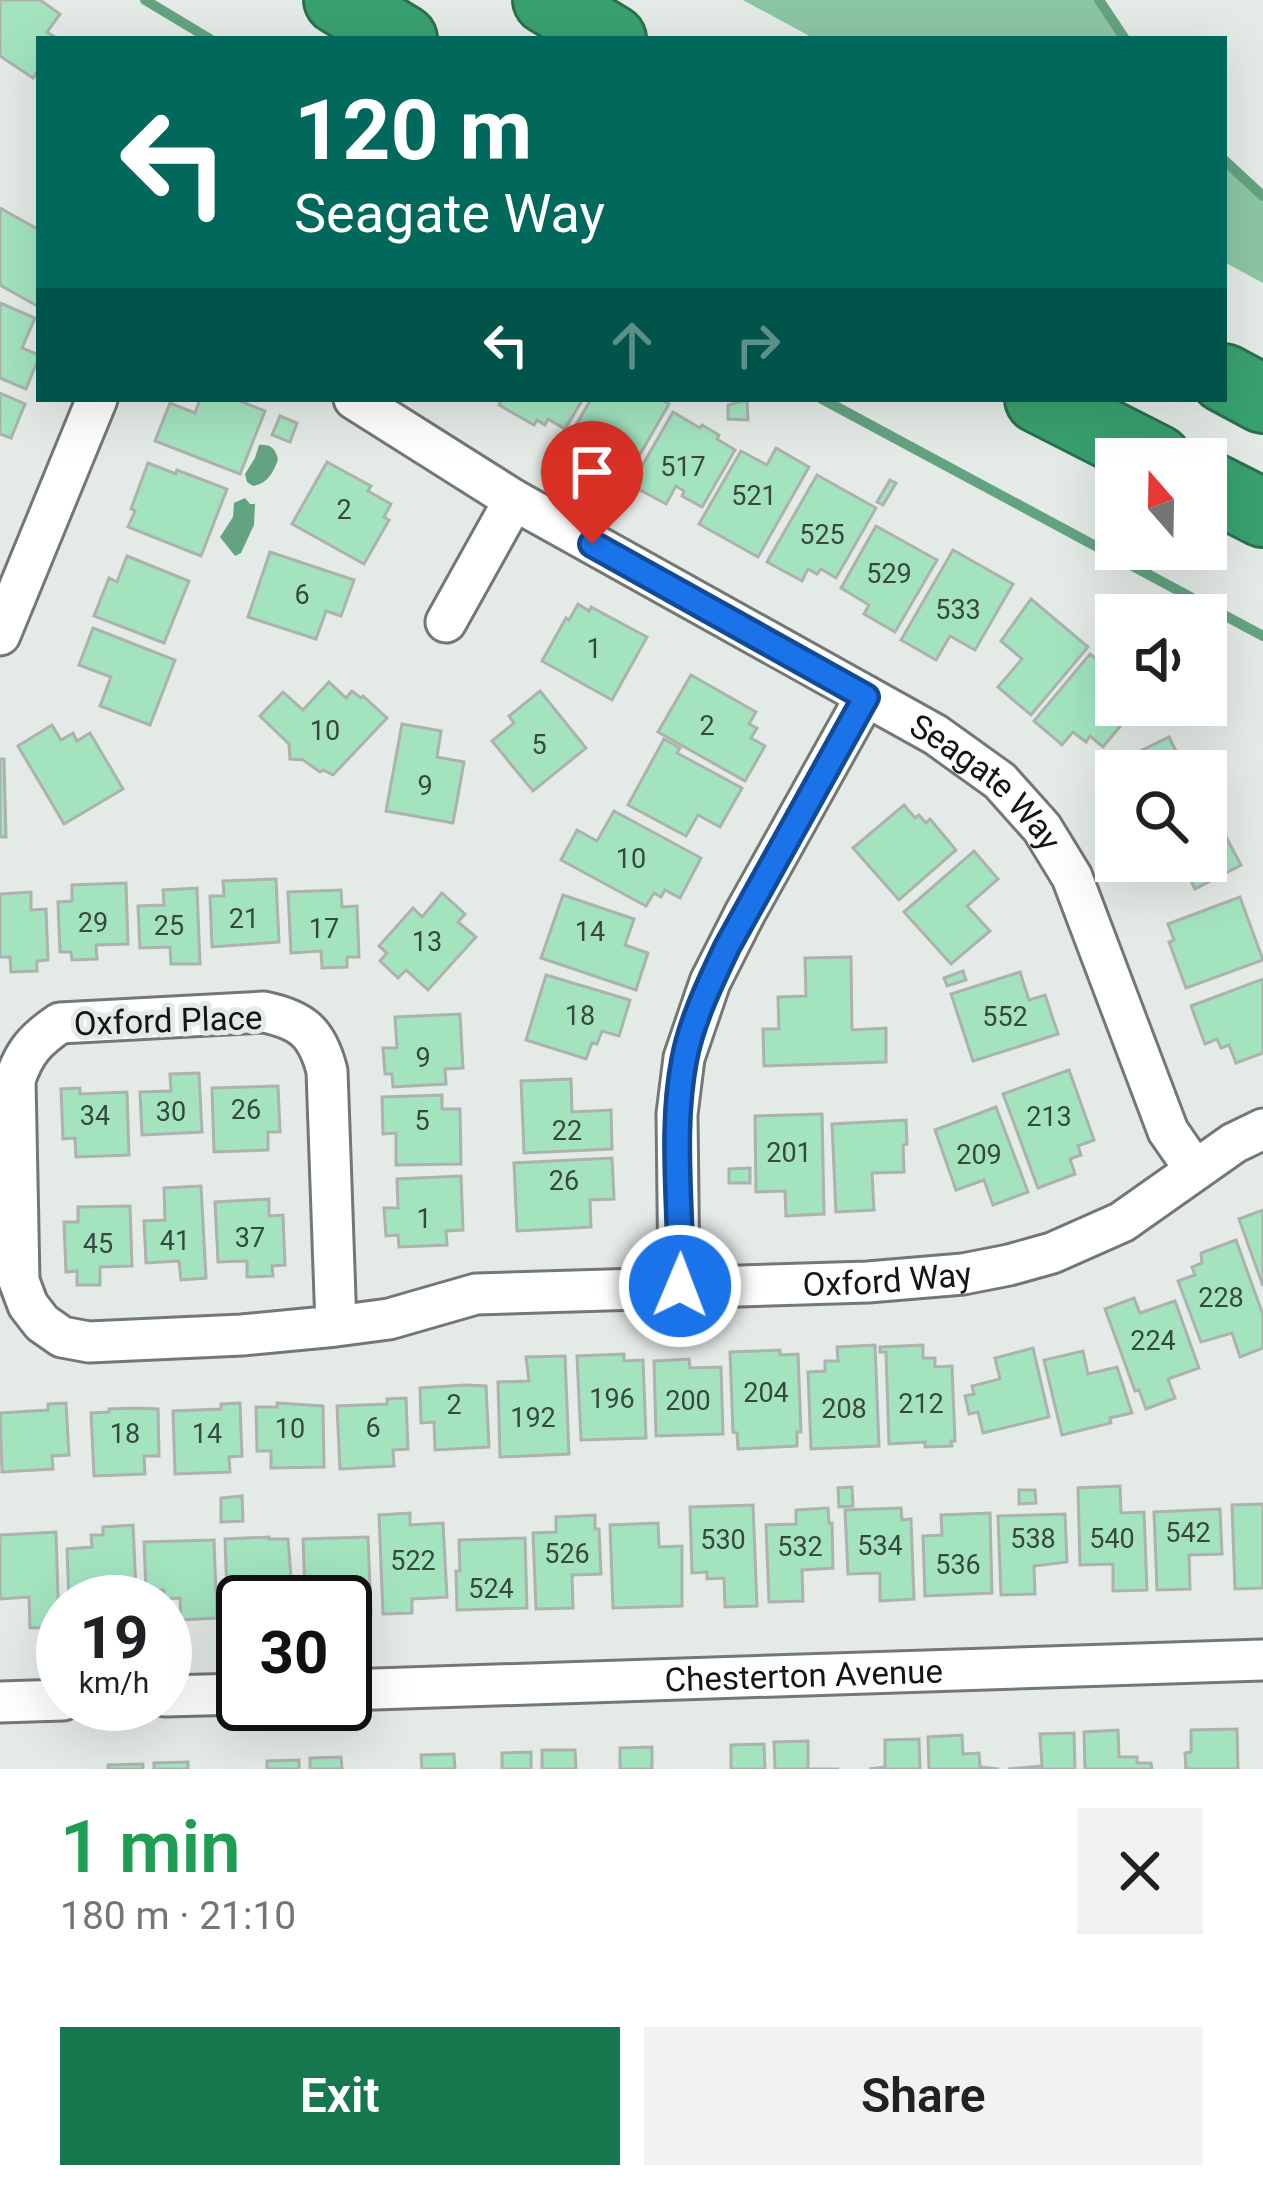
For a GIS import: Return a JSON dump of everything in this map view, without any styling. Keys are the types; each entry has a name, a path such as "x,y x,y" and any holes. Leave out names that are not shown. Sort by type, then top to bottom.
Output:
{"highway":[{"path":"338,0 398,36"},
{"path":"547,0 607,36"},
{"path":"1227,378 1263,396"},
{"path":"1046,402 1116,438"},
{"path":"1227,495 1263,513"}],"street":[{"path":"0,635 96,402"},
{"name":"Seagate Way","path":"359,402 514,500 936,735 1000,781 1042,828 1072,878 1168,1131 1195,1171"},
{"path":"446,622 514,500"},
{"path":"680,1286 677,1114 684,1058 710,982 736,930 866,697"},
{"name":"Oxford Place","path":"264,1012 289,1017 310,1032 321,1048 327,1071 336,1326 242,1336 89,1342 62,1337 42,1323 28,1305 19,1281 15,1102 22,1058 36,1038 60,1023 264,1012"},
{"name":"Oxford Way","path":"336,1326 388,1318 476,1294 868,1282 1009,1265 1052,1253 1122,1222 1234,1143 1263,1129"},
{"name":"Chesterton Avenue","path":"372,1689 1263,1660"},
{"path":"0,1702 36,1701"}],"shaded area":[{"path":"743,0 1099,0 1123,36 809,36"},
{"path":"1227,163 1263,196 1263,283 1227,264"},
{"path":"259,445 271,448 278,459 269,477 253,486 245,474"},
{"path":"245,498 255,504 254,525 235,556 220,537 233,517 234,503"}],"building":[{"path":"0,0 40,0 60,14 47,32 53,36 36,36 33,78 0,56"},
{"path":"0,208 36,228 36,305 0,285"},
{"path":"0,303 35,318 22,348 36,354 36,363 26,389 0,378"},
{"path":"0,393 25,404 11,438 0,434"},
{"path":"199,402 242,402 265,411 240,474 155,441 170,403 195,413"},
{"path":"581,402 565,429 548,419 545,425 537,420 534,425 499,405"},
{"path":"589,402 669,404 624,482 590,462 597,449 571,434"},
{"path":"747,402 748,420 728,419 728,405"},
{"path":"673,412 719,435 717,439 735,450 702,507 682,496 684,491 676,486 666,504 631,485"},
{"path":"280,416 297,423 290,442 272,435"},
{"path":"776,448 809,467 758,557 699,524 741,451 767,465"},
{"path":"327,462 371,486 368,491 391,504 384,517 389,520 364,564 292,524"},
{"path":"148,463 227,489 201,556 128,527"},
{"path":"817,475 876,508 836,578 821,569 817,574 808,569 802,581 767,562"},
{"path":"890,480 896,483 883,505 877,502"},
{"path":"876,526 937,560 895,632 864,614 869,605 841,588"},
{"path":"953,550 1013,584 975,650 950,636 936,660 901,640"},
{"path":"270,552 354,580 341,616 326,611 316,639 248,617"},
{"path":"127,556 189,581 164,643 94,616 109,578 117,582"},
{"path":"1031,599 1088,647 1031,715 998,687 1022,659 1001,641"},
{"path":"578,604 647,637 612,700 542,661"},
{"path":"93,628 175,660 150,725 100,706 111,677 79,665"},
{"path":"1090,654 1095,658 1095,726 1120,726 1103,747 1090,736 1086,742 1073,732 1062,745 1034,721"},
{"path":"691,675 756,712 749,724 757,728 751,738 765,746 745,781 658,732"},
{"path":"329,682 346,698 352,691 363,696 387,718 333,775 290,759 289,744 260,716 283,692 303,710"},
{"path":"540,691 586,748 533,791 492,741 514,723 509,716"},
{"path":"402,724 441,731 437,757 464,762 453,823 386,811"},
{"path":"52,725 61,740 73,733 77,741 90,733 123,789 64,824 18,746"},
{"path":"1169,737 1176,750 1142,750"},
{"path":"664,739 680,748 677,753 742,788 720,827 698,815 686,836 628,805"},
{"path":"0,759 4,759 6,837 0,837"},
{"path":"904,805 915,818 919,815 926,823 930,819 956,850 899,900 853,848"},
{"path":"614,811 701,858 680,898 665,890 661,897 654,893 646,906 561,860 577,830 597,841"},
{"path":"1227,839 1241,865 1227,872"},
{"path":"974,851 998,879 967,906 990,931 951,964 904,912"},
{"path":"276,879 279,942 212,947 210,896 224,896 223,881"},
{"path":"126,883 128,944 96,945 97,959 72,960 71,952 60,952 58,902 72,901 72,885"},
{"path":"197,888 200,964 171,964 170,947 140,948 138,906 164,905 163,890"},
{"path":"341,890 342,907 357,906 359,957 347,957 347,967 322,968 321,951 291,953 288,892"},
{"path":"31,892 31,910 46,909 48,960 37,961 37,971 11,972 10,957 0,957 0,894"},
{"path":"442,893 465,914 458,922 476,937 428,990 406,970 398,978 380,961 387,953 379,946 413,908 422,917"},
{"path":"563,895 634,919 625,945 648,953 636,990 541,958"},
{"path":"1240,897 1263,960 1186,988 1169,942 1174,940 1168,924"},
{"path":"851,957 852,1030 886,1028 886,1062 764,1066 763,1029 779,1029 778,997 806,996 805,958"},
{"path":"963,971 966,980 947,986 944,978"},
{"path":"1020,972 1029,1000 1045,995 1058,1034 973,1061 951,994"},
{"path":"546,975 630,1000 619,1036 602,1031 586,1059 526,1040"},
{"path":"1263,979 1263,1053 1236,1063 1229,1045 1221,1048 1217,1039 1205,1044 1191,1006"},
{"path":"460,1014 463,1068 445,1069 446,1084 393,1087 392,1074 385,1074 383,1048 397,1048 395,1017"},
{"path":"1069,1070 1094,1140 1078,1146 1081,1155 1070,1159 1075,1174 1038,1188 1003,1094"},
{"path":"199,1073 202,1132 142,1135 140,1092 171,1091 170,1074"},
{"path":"571,1079 572,1112 611,1110 612,1149 524,1153 521,1081"},
{"path":"278,1086 280,1132 268,1132 268,1150 214,1152 212,1088"},
{"path":"80,1088 80,1094 127,1092 129,1155 76,1157 75,1138 63,1139 61,1089"},
{"path":"442,1095 442,1109 460,1109 461,1164 396,1165 396,1133 383,1134 382,1097"},
{"path":"996,1107 1028,1192 993,1205 984,1180 956,1190 935,1130"},
{"path":"822,1114 824,1214 786,1216 785,1191 756,1192 755,1116"},
{"path":"906,1120 904,1172 872,1173 874,1210 836,1212 832,1124"},
{"path":"612,1158 614,1199 590,1200 591,1227 517,1231 514,1163"},
{"path":"750,1168 750,1183 729,1183 729,1169"},
{"path":"461,1176 463,1230 446,1231 447,1245 399,1247 398,1235 386,1236 384,1208 398,1208 397,1179"},
{"path":"201,1186 206,1278 181,1280 179,1261 146,1263 144,1221 165,1220 164,1188"},
{"path":"269,1199 269,1216 283,1215 285,1265 272,1266 273,1276 247,1277 247,1261 218,1262 215,1202"},
{"path":"130,1206 132,1266 100,1267 100,1285 77,1285 77,1271 66,1272 64,1222 78,1222 78,1207"},
{"path":"1263,1210 1263,1286 1239,1219"},
{"path":"1236,1240 1263,1315 1263,1348 1240,1357 1232,1333 1201,1342 1178,1281 1195,1275 1192,1267 1202,1263 1201,1253"},
{"path":"1134,1298 1140,1313 1175,1301 1199,1368 1168,1379 1175,1398 1146,1409 1105,1309"},
{"path":"875,1345 879,1446 811,1449 808,1372 825,1371 825,1361 838,1361 837,1347"},
{"path":"923,1345 923,1358 935,1358 935,1367 952,1366 952,1446 889,1444 886,1352 880,1352 880,1347"},
{"path":"1033,1348 1049,1417 983,1433 978,1412 969,1414 965,1396 974,1394 972,1386 1000,1379 995,1358"},
{"path":"780,1350 780,1355 798,1354 801,1432 797,1432 797,1446 738,1449 730,1352"},
{"path":"1083,1351 1088,1374 1117,1367 1132,1413 1062,1435 1044,1360"},
{"path":"624,1354 624,1361 643,1360 646,1438 581,1440 577,1356"},
{"path":"565,1356 569,1454 500,1457 498,1382 529,1381 526,1357"},
{"path":"689,1359 690,1368 721,1367 723,1434 656,1436 654,1361"},
{"path":"486,1386 489,1447 435,1450 434,1422 421,1423 420,1388"},
{"path":"406,1398 408,1449 393,1450 394,1466 340,1469 337,1406 387,1404 387,1399"},
{"path":"66,1403 69,1455 52,1456 53,1469 2,1472 0,1413 48,1410 48,1404"},
{"path":"240,1403 242,1456 229,1457 230,1472 175,1474 173,1411 221,1409 221,1404"},
{"path":"277,1403 323,1406 324,1467 271,1468 271,1451 257,1451 256,1407 277,1407"},
{"path":"158,1409 159,1456 144,1456 145,1474 94,1476 91,1413"},
{"path":"1120,1486 1121,1513 1144,1512 1147,1590 1113,1591 1113,1564 1080,1565 1078,1488"},
{"path":"852,1487 853,1506 839,1507 838,1488"},
{"path":"1019,1490 1035,1490 1036,1503 1019,1504"},
{"path":"242,1496 243,1521 221,1522 221,1498"},
{"path":"1263,1504 1263,1588 1235,1589 1232,1505"},
{"path":"753,1505 757,1606 725,1607 724,1578 707,1579 707,1572 692,1573 690,1507"},
{"path":"828,1508 833,1568 802,1570 803,1601 769,1602 766,1525 796,1524 796,1510"},
{"path":"901,1508 902,1520 911,1519 914,1599 880,1601 880,1573 848,1574 845,1510"},
{"path":"1220,1509 1222,1554 1189,1555 1190,1589 1157,1590 1154,1512"},
{"path":"410,1513 410,1525 443,1523 447,1597 412,1599 412,1613 383,1614 379,1515"},
{"path":"990,1513 992,1593 925,1596 923,1536 942,1535 941,1515"},
{"path":"1065,1514 1067,1562 1034,1566 1035,1594 1001,1595 998,1516"},
{"path":"595,1515 601,1574 572,1575 573,1608 536,1609 533,1533 556,1532 556,1517"},
{"path":"658,1523 659,1547 682,1546 682,1606 613,1608 610,1525"},
{"path":"133,1525 135,1575 68,1575 67,1549 92,1547 91,1535 103,1535 103,1527"},
{"path":"56,1532 57,1575 36,1575 36,1628 30,1628 29,1597 0,1599 0,1535"},
{"path":"368,1537 369,1575 304,1575 303,1539"},
{"path":"525,1538 527,1608 457,1610 459,1540"},
{"path":"225,1539 288,1539 291,1575 226,1575"},
{"path":"214,1540 216,1618 192,1619 192,1575 145,1575 144,1542"},
{"path":"1237,1729 1238,1769 1186,1769 1191,1730"},
{"path":"1118,1730 1119,1757 1137,1757 1137,1763 1151,1763 1152,1769 1085,1769 1084,1732"},
{"path":"1074,1733 1075,1769 1008,1769 1042,1766 1040,1734"},
{"path":"962,1735 963,1754 979,1753 980,1767 999,1769 929,1769 928,1737"},
{"path":"919,1739 920,1769 869,1769 885,1767 885,1740"},
{"path":"808,1741 808,1769 775,1769 774,1742"},
{"path":"764,1744 765,1769 731,1769 731,1745"},
{"path":"652,1747 652,1769 620,1769 620,1748"},
{"path":"542,1750 575,1750 576,1769 542,1769"},
{"path":"531,1752 531,1769 502,1769 502,1753"},
{"path":"454,1754 455,1769 422,1769 421,1755"},
{"path":"341,1757 342,1769 310,1769 310,1758"},
{"path":"299,1760 299,1769 267,1769 267,1761"},
{"path":"188,1762 188,1769 154,1769 154,1763"},
{"path":"143,1764 143,1769 108,1769 108,1765"}],"waterway":[{"path":"145,0 205,36"},
{"path":"1099,0 1123,36"},
{"path":"1227,163 1263,196"},
{"path":"828,402 1263,636"}],"route":[{"path":"592,544 866,697 727,947 684,1058 677,1114 680,1286"}]}
